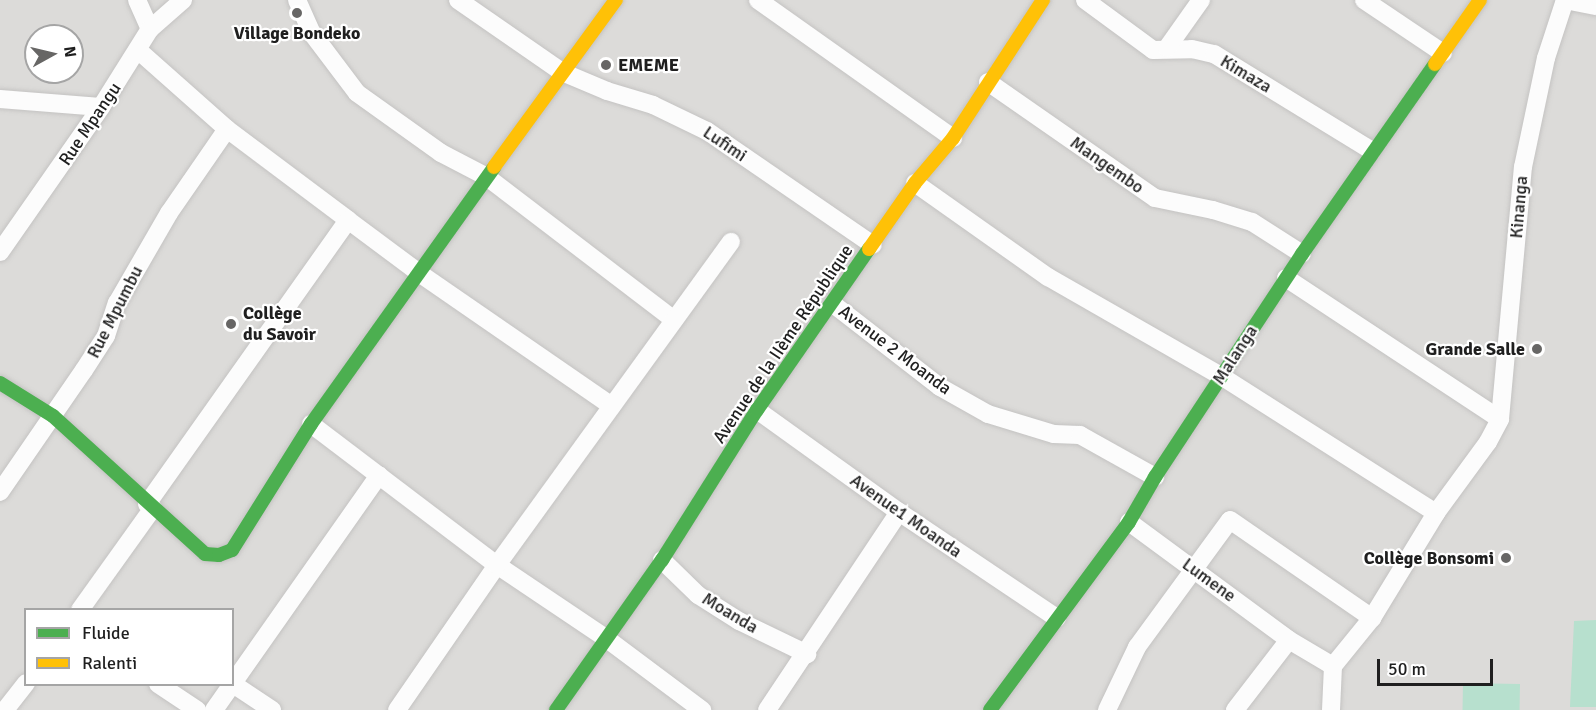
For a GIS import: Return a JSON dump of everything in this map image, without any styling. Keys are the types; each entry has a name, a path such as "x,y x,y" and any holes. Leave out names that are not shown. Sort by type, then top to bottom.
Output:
{"street":[{"path":"137,0 150,29"},
{"name":"Rue Mpangu","path":"0,252 139,51 150,29 183,0"},
{"path":"297,0 311,32 357,93 441,153 487,177 674,320"},
{"name":"Lufimi","path":"458,0 562,72 682,117 873,245"},
{"path":"0,383 53,416 205,554 219,555 232,550 311,424 616,0"},
{"path":"758,0 953,138"},
{"name":"Kimaza","path":"1085,0 1154,50 1192,49 1214,54 1372,151"},
{"path":"1167,48 1201,0"},
{"path":"1364,0 1443,53"},
{"name":"Malanga","path":"990,710 1129,522 1155,477 1302,254 1480,0"},
{"path":"1565,0 1592,3"},
{"name":"Kinanga","path":"1333,666 1372,618 1436,513 1488,442 1500,419 1523,167 1546,58 1565,0"},
{"name":"Avenue de la IIème République","path":"556,710 662,560 757,410 833,304 915,183 953,138 1034,3"},
{"path":"139,51 228,129 348,220 419,273 612,406"},
{"name":"Mangembo","path":"988,82 1155,198 1213,210 1252,222 1302,254"},
{"path":"0,99 101,107"},
{"name":"Rue Mpumbu","path":"0,492 106,336 117,303 169,213 228,129"},
{"path":"915,183 1048,277 1221,376 1436,513"},
{"path":"81,608 348,220"},
{"path":"397,710 497,565 731,242"},
{"path":"1286,278 1500,419"},
{"name":"Avenue 2 Moanda","path":"833,304 940,387 988,414 1054,434 1080,435 1155,477"},
{"name":"Avenue1 Moanda","path":"757,410 899,512 1058,618"},
{"path":"311,424 497,565 607,639 696,709"},
{"path":"234,683 379,475"},
{"path":"767,710 807,654 899,512"},
{"path":"1107,710 1137,647 1229,520 1234,520 1372,618"},
{"name":"Lumene","path":"1129,522 1289,640 1333,666"},
{"name":"Moanda","path":"662,560 699,595 739,621 807,654"},
{"path":"1235,710 1289,640"},
{"path":"1331,710 1333,666"},
{"path":"234,685 272,710"},
{"path":"5,710 24,686"},
{"path":"161,686 197,710"},
{"path":"214,710 232,686"}],"shaded area":[{"path":"0,0 1596,0 1596,710 0,710"}],"green space":[{"path":"1596,620 1596,707 1570,707 1574,621"},
{"path":"1463,683 1520,684 1520,710 1463,710"}],"traffic: fast":[{"path":"990,710 1129,522 1155,477 1302,254 1435,64"},
{"path":"0,383 53,416 205,554 219,555 232,550 311,424 494,167"},
{"path":"556,710 662,560 757,410 869,249"}],"traffic: slow":[{"path":"494,167 616,0"},
{"path":"869,249 915,183 953,138 1043,0"},
{"path":"1435,64 1480,0"}],"place":[{"name":"Village Bondeko","path":"297,13"},
{"name":"EMEME","path":"606,65"},
{"name":"Collège du Savoir","path":"231,324"},
{"name":"Grande Salle","path":"1537,349"},
{"name":"Collège Bonsomi","path":"1506,558"}]}
